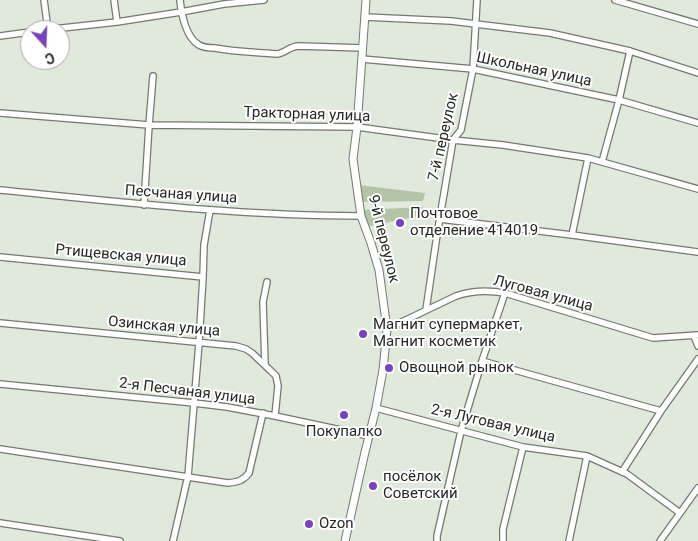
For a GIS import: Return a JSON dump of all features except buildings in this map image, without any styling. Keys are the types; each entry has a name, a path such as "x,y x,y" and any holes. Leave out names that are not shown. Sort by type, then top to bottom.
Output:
{"street":[{"path":"44,0 45,20"},
{"path":"114,0 117,22"},
{"path":"180,0 181,12 186,28 196,43 202,46 225,50 277,54 299,46 363,48"},
{"path":"70,27 181,12 224,2 264,0"},
{"name":"9-й переулок","path":"345,541 376,408 387,329 379,270 372,243 361,216 353,159 366,0"},
{"name":"7-й переулок","path":"426,310 454,140 461,130 472,69 477,0"},
{"path":"615,0 698,24"},
{"path":"365,17 451,21 550,33 630,51 698,73"},
{"path":"0,36 20,33"},
{"path":"602,162 630,51"},
{"name":"Школьная улица","path":"362,59 472,69 619,100 698,123"},
{"path":"144,205 153,76"},
{"name":"Тракторная улица","path":"0,113 149,125 357,127 503,145 588,158 698,188"},
{"path":"572,235 588,158"},
{"name":"Песчаная улица","path":"0,190 210,210 311,216 361,216"},
{"name":"Ртищевская улица","path":"0,257 203,277 204,245 210,210"},
{"path":"440,219 698,252"},
{"path":"173,541 188,476 203,277"},
{"path":"265,366 262,302 267,282"},
{"name":"Луговая улица","path":"387,329 456,296 468,292 492,291 505,293 653,338 696,336"},
{"path":"438,541 437,536 461,431 505,293"},
{"name":"Озинская улица","path":"0,323 236,346 256,356 276,376 278,386 275,416"},
{"path":"696,336 698,346"},
{"path":"622,472 661,411 698,359"},
{"path":"482,361 661,411"},
{"name":"2-я Песчаная улица","path":"0,384 194,403 275,416 369,436"},
{"name":"2-я Луговая улица","path":"376,408 523,447 587,456 627,474 680,512"},
{"path":"0,449 228,483 240,481 249,473 263,414"},
{"path":"503,541 503,529 523,447"},
{"path":"569,541 587,456"},
{"path":"660,541 698,488"},
{"path":"0,523 120,541"}],"green space":[{"path":"358,185 425,193 423,201 361,202"},
{"path":"423,207 422,214 415,217 364,227 362,210"}],"place":[{"name":"Почтовое отделение 414019","path":"400,223"},
{"name":"Магнит супермаркет, Магнит косметик","path":"363,334"},
{"name":"Овощной рынок","path":"389,368"},
{"name":"Покупалко","path":"344,415"},
{"name":"посёлок Советский","path":"373,486"},
{"name":"Ozon","path":"309,524"}]}
